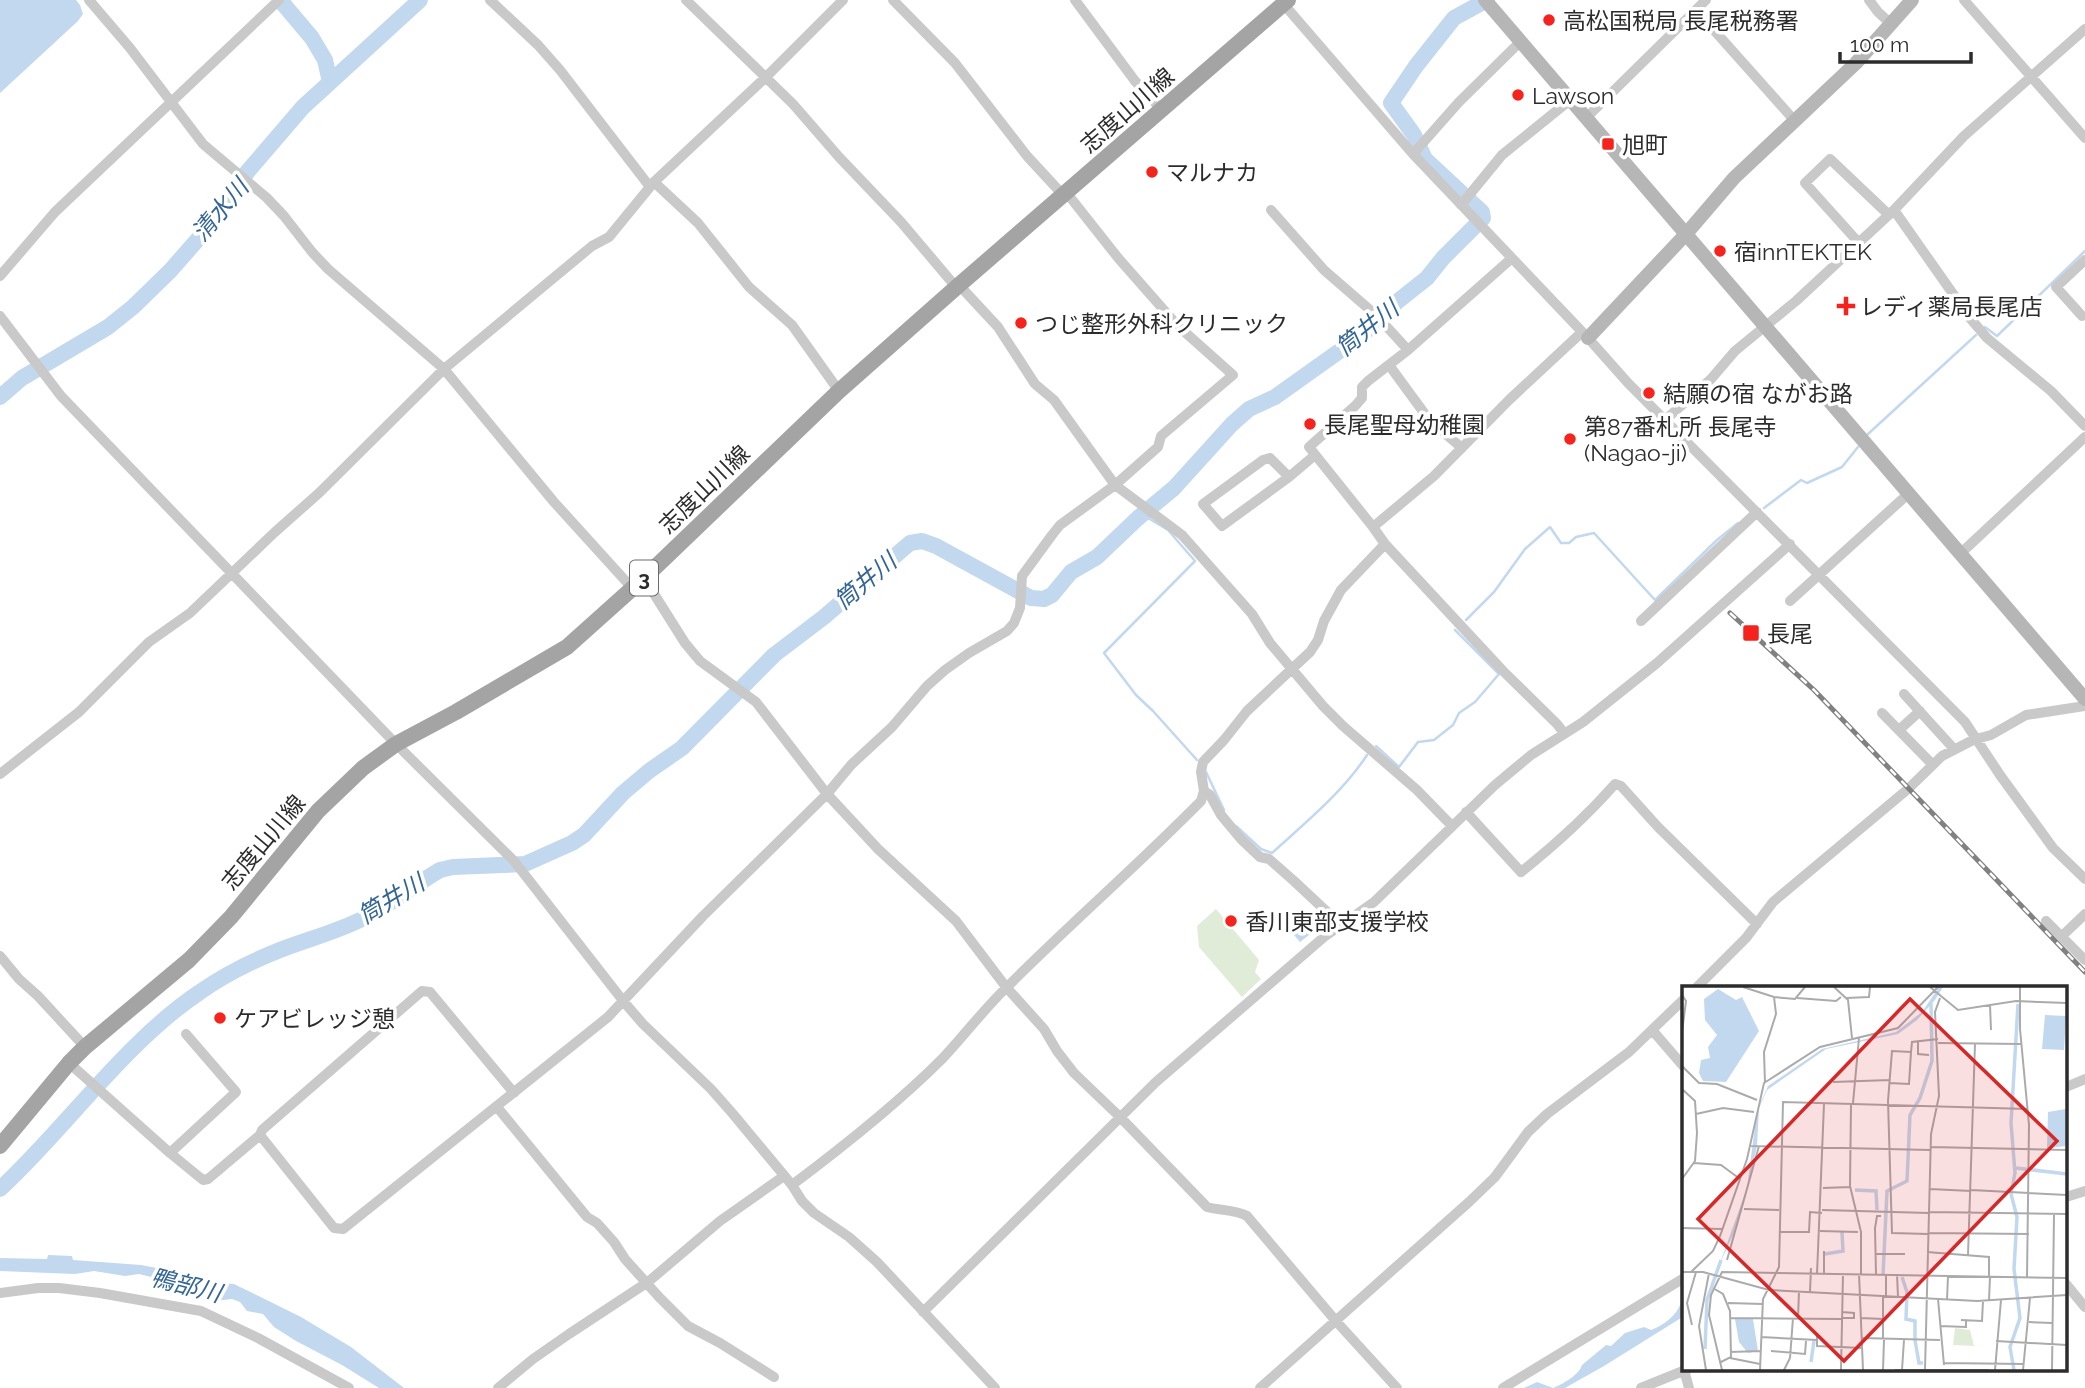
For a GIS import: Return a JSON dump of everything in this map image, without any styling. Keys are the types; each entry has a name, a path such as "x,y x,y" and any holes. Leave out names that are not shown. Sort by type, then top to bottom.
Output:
{"main road":[{"name":"志度山川線","path":"0,1146 85,1047 189,960 231,917 338,790 397,744 567,647 839,391 1284,1"}],"street":[{"path":"89,0 172,100 203,144 284,216 328,269 444,369 554,502 638,583 700,661 756,702 827,794 878,849 956,921 1006,987 1044,1029 1074,1073 1207,1207 1237,1211 1247,1216 1397,1388"},
{"path":"490,0 538,45 652,184 698,223 749,287 792,326 839,391"},
{"path":"685,0 766,77 998,327 1035,384 1054,400 1115,485 1182,535 1252,614 1270,643 1343,726 1410,784 1452,826"},
{"path":"0,774 79,712 149,642 190,613 328,484 444,369 592,246 609,237 652,184 843,0"},
{"path":"260,1135 334,1228 343,1229 624,1002 703,916 827,794 927,686 969,653 1007,631 1014,623 1020,608 1020,588 1027,567 1060,525 1115,485 1158,447 1161,436 1233,375 1178,326 1065,194 1027,156 955,63 893,0"},
{"path":"1075,0 1135,81 1162,110"},
{"path":"1586,118 1706,0"},
{"path":"1869,0 1890,23"},
{"path":"1373,527 1434,476 1509,400 1585,335 1686,234 1734,178 1856,63 1912,0"},
{"path":"1964,0 2085,138"},
{"path":"1284,1 1413,153 1465,199 1475,221 1664,421 1790,544 1965,722 2053,848 2085,880"},
{"path":"0,276 55,212 276,3"},
{"path":"1487,3 2085,699"},
{"path":"1696,10 1794,120"},
{"path":"1664,421 1711,379 1735,351 1796,301 1892,212 1964,136 2085,29"},
{"path":"1413,153 1459,102 1520,42"},
{"path":"1465,199 1512,145 1570,100"},
{"path":"1858,243 1805,183 1830,159 1892,212 1976,325 2018,365 2051,391 2085,426"},
{"path":"1271,210 1324,270 1380,319 1408,350"},
{"path":"1512,258 1362,387 1362,398 1309,447 1385,544 1564,733"},
{"path":"2082,316 2056,287 2083,267"},
{"path":"0,316 61,396 397,744 518,865 624,1002 643,1024 711,1089 792,1185 802,1201 877,1262 995,1388"},
{"path":"1389,365 1430,421 1462,448"},
{"path":"1960,554 2085,437"},
{"path":"1289,477 1270,457 1203,504 1222,526 1289,477 1315,455"},
{"path":"1790,601 1908,494"},
{"path":"1641,621 1757,512"},
{"path":"792,1185 848,1142 941,1060 1006,987 1201,801 1204,791 1201,772 1203,762 1247,711 1310,652 1341,590 1385,544"},
{"path":"923,1312 1195,1046 1341,925 1374,902 1452,826 1531,755 1602,707 1657,663 1790,544"},
{"path":"1904,694 1954,749"},
{"path":"1698,986 1746,938 1773,902 1908,789 1932,764 1954,749 1991,735 2026,715 2085,706"},
{"path":"1899,730 1920,711"},
{"path":"1882,713 1932,764"},
{"path":"1466,813 1521,872 1582,821 1615,784 1621,786 1658,827 1756,924"},
{"path":"1204,791 1210,795 1222,815 1250,848 1260,857 1269,859 1341,925"},
{"path":"2062,936 2085,914"},
{"path":"2046,920 2085,960"},
{"path":"0,956 85,1047"},
{"path":"69,1063 203,1180 208,1179 260,1135 262,1130 422,991 430,992 514,1093"},
{"path":"1260,1388 1486,1186 1528,1132 1547,1114 1629,1052 1682,1001"},
{"path":"1653,1031 1682,1065"},
{"path":"170,1153 236,1092 186,1034"},
{"path":"2068,1086 2085,1079"},
{"path":"497,1107 582,1211 597,1223 625,1259 688,1326 775,1377"},
{"path":"498,1388 533,1359 648,1282 720,1221 783,1176"},
{"path":"2068,1196 2085,1191"},
{"path":"1503,1388 1682,1279"},
{"path":"2068,1286 2085,1307"},
{"path":"0,1293 59,1288 201,1311 270,1344 349,1388"},
{"path":"1642,1388 1686,1370 1689,1388"}],"green space":[{"path":"1216,909 1259,960 1255,972 1261,979 1242,997 1199,947 1197,926"}],"water":[{"path":"0,0 76,0 83,14 0,93"},
{"path":"1288,909 1309,935 1300,942 1279,917"},
{"name":"鴨部川","path":"48,1255 72,1256 73,1260 141,1265 202,1281 234,1284 301,1317 351,1347 404,1388 379,1388 274,1327 263,1314 247,1311 240,1302 232,1299 215,1301 139,1274 125,1276 94,1271 75,1274 0,1271 0,1258 47,1259"},
{"path":"1682,1302 1681,1318 1565,1388 1553,1388 1570,1379 1582,1365 1625,1333 1644,1327 1651,1330 1665,1323"},
{"path":"1537,1382 1553,1388 1524,1388"}],"waterway":[{"path":"280,0 312,38 325,60 330,82"},
{"name":"清水川","path":"0,397 22,378 108,327 133,307 206,230 248,171 303,107 420,0"},
{"name":"筒井川","path":"0,1189 146,1036 172,1013 219,980 270,954 364,918 440,870 525,864 584,835 623,793 682,748 774,655 824,617 910,543 922,541 936,546 1031,598 1044,599 1052,595 1071,572 1097,557 1174,488 1249,409 1275,397 1362,335 1427,278 1483,218 1482,212 1425,159 1414,135 1391,103 1454,18 1487,0"},
{"path":"1985,327 1997,336 2085,251"},
{"path":"1868,434 1976,335"},
{"path":"1764,508 1801,480 1807,483 1842,467 1858,447"},
{"path":"1143,515 1168,530 1195,561 1104,653 1136,695 1197,760"},
{"path":"1466,620 1494,592 1525,549 1550,527 1561,543 1569,543 1576,537 1594,533 1655,600 1738,523"},
{"path":"1376,746 1399,767 1418,742 1434,740 1453,725 1459,713 1475,702 1499,674 1455,630"},
{"path":"1236,826 1261,849 1272,853 1335,794 1367,755"},
{"path":"1206,772 1224,810"}],"railway":[{"path":"1730,613 1814,690 2085,972"}],"place":[{"name":"高松国税局 長尾税務署","path":"1549,20"},
{"name":"Lawson","path":"1518,95"},
{"name":"旭町","path":"1608,144"},
{"name":"マルナカ","path":"1152,172"},
{"name":"宿innTEKTEK","path":"1720,251"},
{"name":"レディ薬局長尾店","path":"1846,306"},
{"name":"つじ整形外科クリニック","path":"1021,323"},
{"name":"結願の宿 ながお路","path":"1649,393"},
{"name":"長尾聖母幼稚園","path":"1310,424"},
{"name":"第87番札所 長尾寺 (Nagao-ji)","path":"1570,439"},
{"name":"長尾","path":"1751,633"},
{"name":"香川東部支援学校","path":"1231,921"},
{"name":"ケアビレッジ憩","path":"220,1018"}]}
